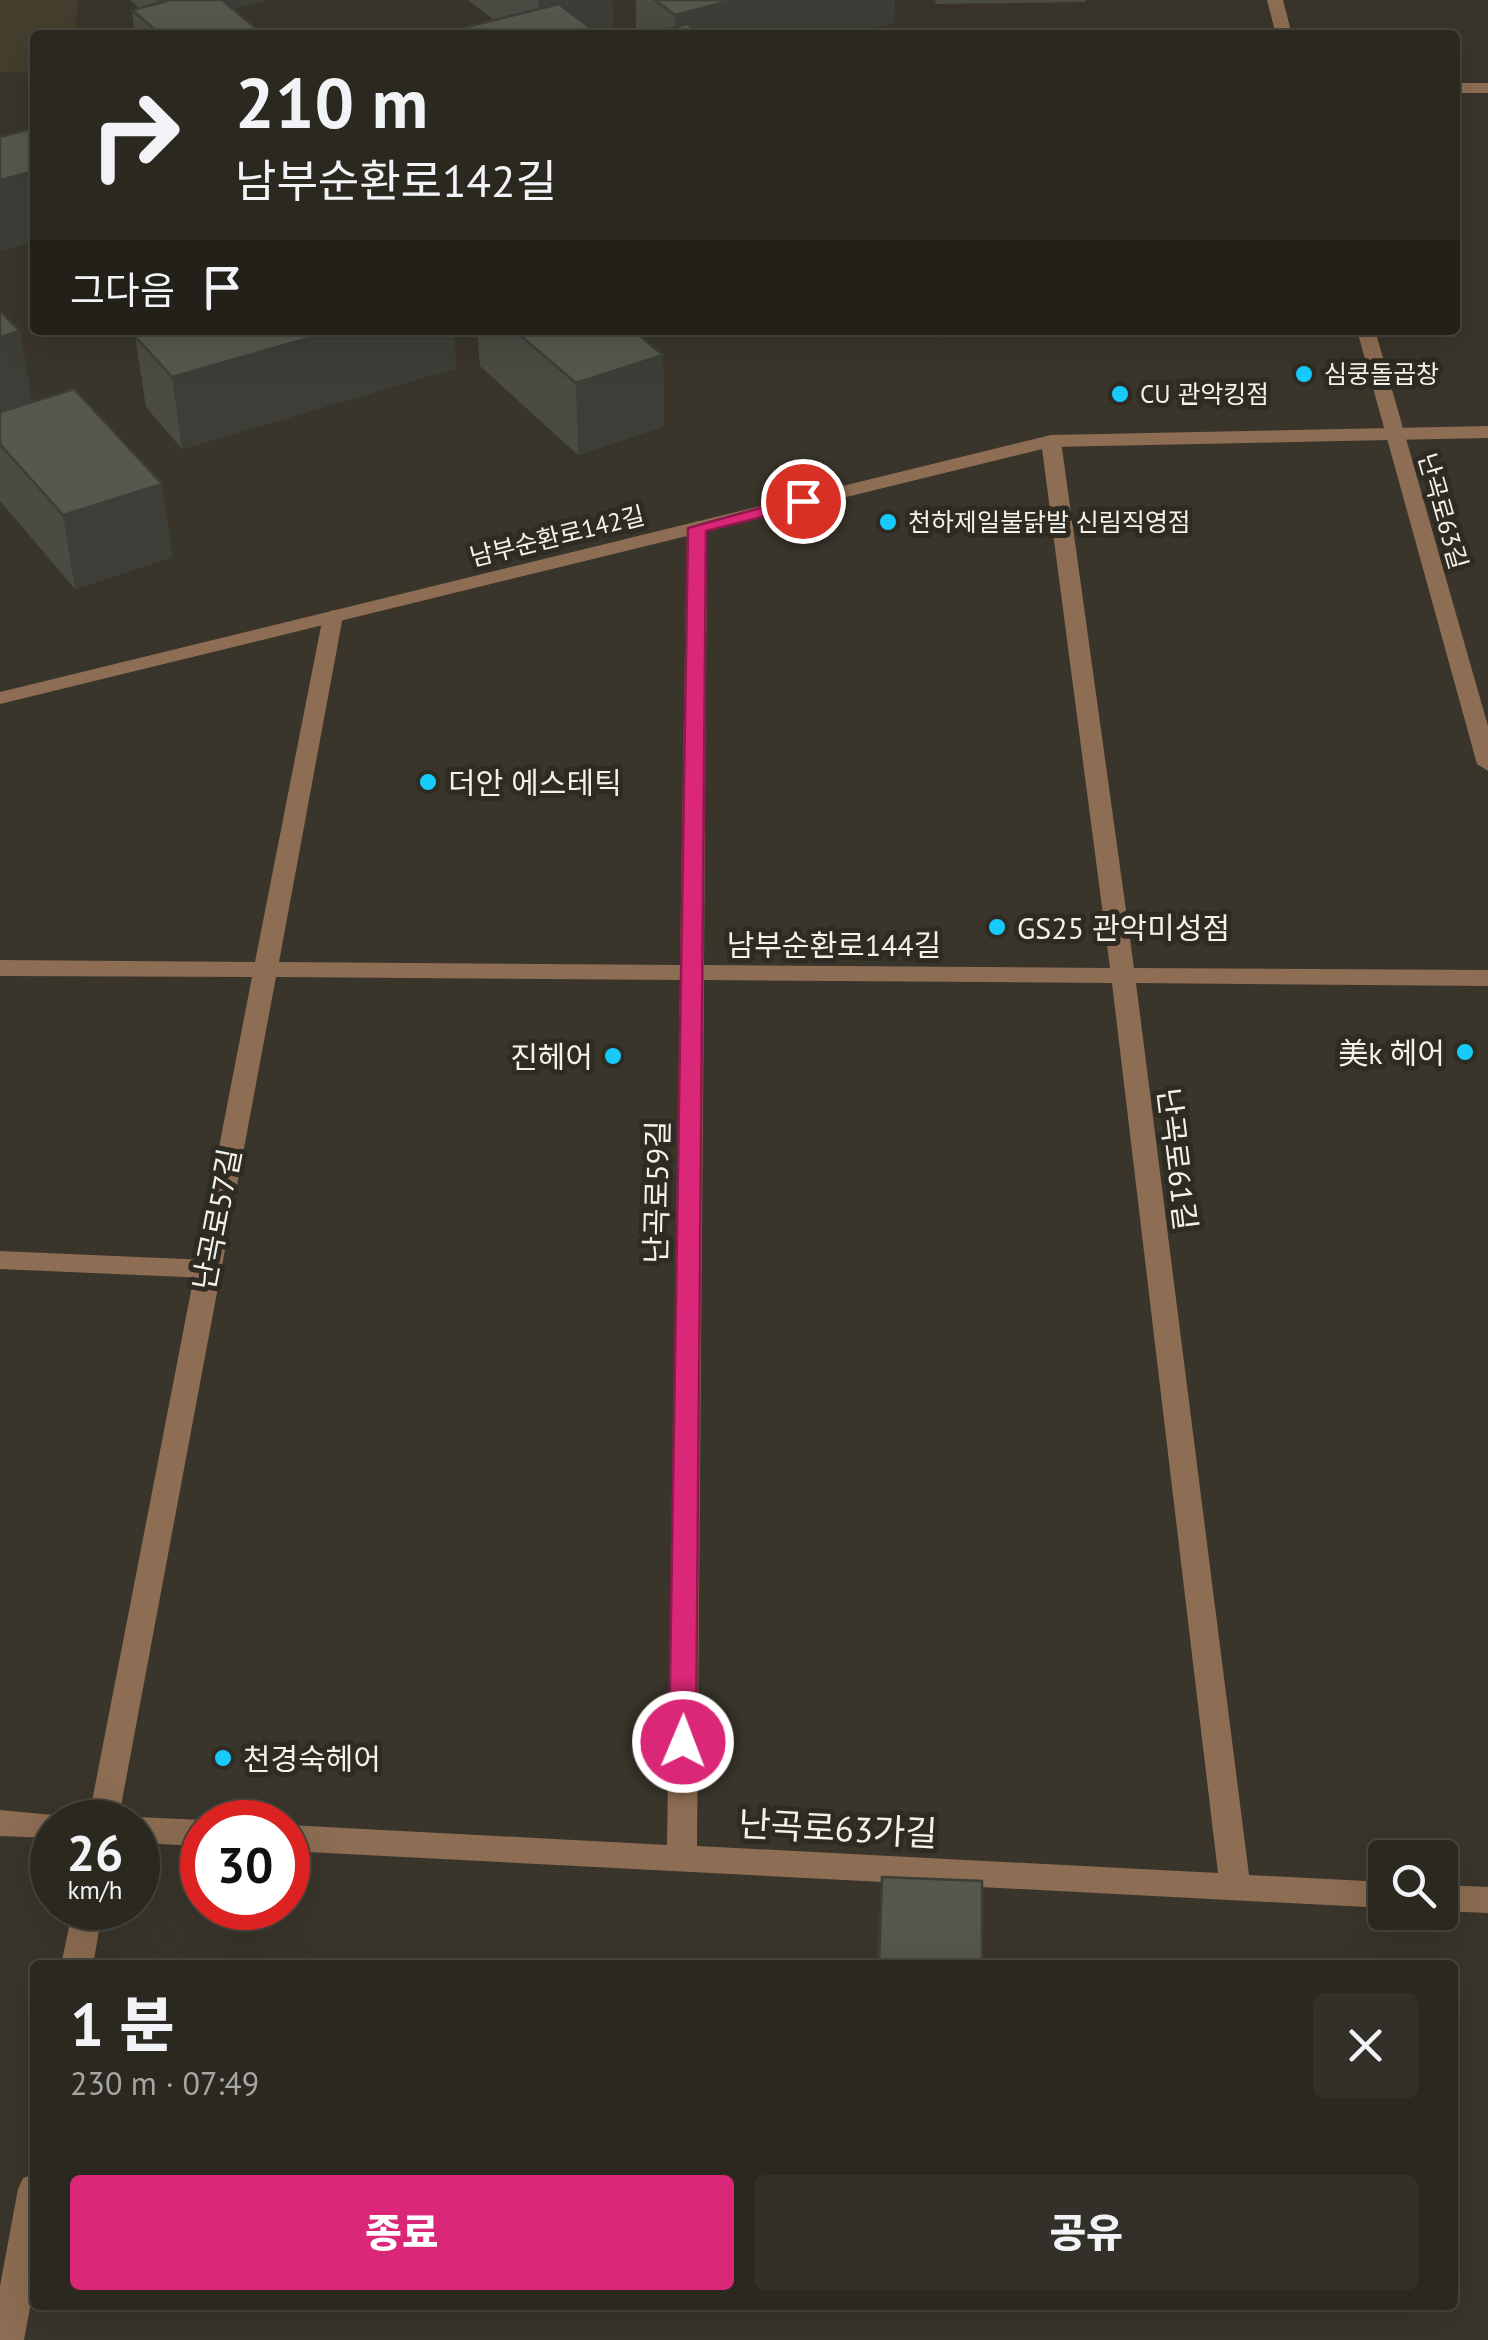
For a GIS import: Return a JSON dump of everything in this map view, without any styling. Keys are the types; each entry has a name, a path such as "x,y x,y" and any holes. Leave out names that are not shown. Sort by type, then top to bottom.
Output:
{"street":[{"path":"1274,0 1283,30"},
{"path":"1460,88 1488,88"},
{"name":"난곡로63길","path":"1367,335 1488,764"},
{"name":"남부순환로142길","path":"0,698 1052,440 1488,432"},
{"name":"난곡로61길","path":"1052,440 1123,976 1235,1887"},
{"name":"난곡로59길","path":"682,1858 697,528"},
{"name":"난곡로57길","path":"107,1800 334,616"},
{"name":"남부순환로144길","path":"0,968 1488,978"},
{"path":"0,1260 207,1269"},
{"path":"0,1822 30,1824"},
{"name":"난곡로63가길","path":"310,1839 1368,1894"},
{"path":"1458,1899 1488,1900"},
{"path":"78,1960 84,1930"},
{"path":"7,2340 30,2216"}],"shaded area":[{"path":"0,0 78,0 75,30 30,30 30,73 0,72"}],"building":[{"path":"171,0 222,0 258,30 155,30 132,10"},
{"path":"655,0 733,0 675,15"},
{"path":"559,4 593,30 454,30"},
{"path":"687,24 696,30 665,30"},
{"path":"30,129 30,172 0,180 0,137"},
{"path":"0,311 20,331 0,337"},
{"path":"138,335 319,335 172,377 135,336"},
{"path":"520,335 639,335 663,355 576,383"},
{"path":"74,389 162,484 63,515 0,444 0,412"},
{"path":"882,1877 982,1881 982,1960 879,1960"}],"place":[{"name":"심쿵돌곱창","path":"1304,374"},
{"name":"CU 관악킹점","path":"1120,394"},
{"name":"천하제일불닭발 신림직영점","path":"888,522"},
{"name":"더안 에스테틱","path":"428,782"},
{"name":"GS25 관악미성점","path":"997,927"},
{"name":"美k 헤어","path":"1465,1052"},
{"name":"진헤어","path":"613,1056"},
{"name":"천경숙헤어","path":"223,1758"}],"route":[{"path":"683,1742 697,528 803,501"}]}
